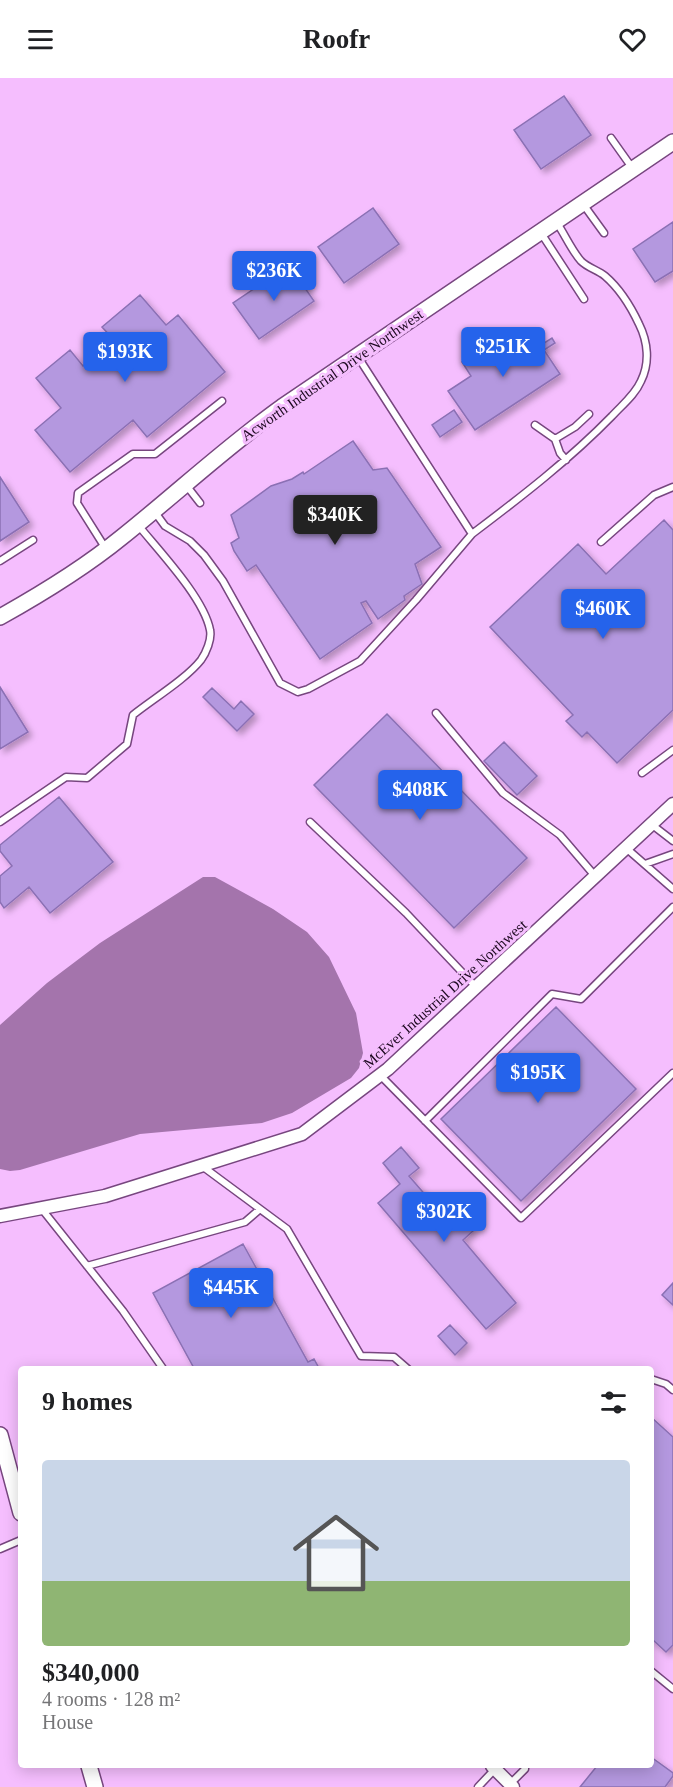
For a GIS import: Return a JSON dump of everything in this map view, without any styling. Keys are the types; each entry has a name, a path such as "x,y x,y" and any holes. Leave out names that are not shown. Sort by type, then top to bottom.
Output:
{"street":[{"name":"Acworth Industrial Drive Northwest","path":"3,613 55,585 106,549 264,420 673,142"},
{"name":"McEver Industrial Drive Northwest","path":"0,1216 105,1196 302,1134 380,1075 673,804"},
{"path":"0,1436 18,1502"},
{"path":"90,1768 95,1787"},
{"path":"495,1768 512,1785"}],"lane":[{"path":"611,138 633,170"},
{"path":"583,204 604,233"},
{"path":"154,511 165,526 190,542 204,555 223,581 280,683 298,692 360,661 472,534 587,442 635,392 644,375 647,354 643,333 626,302 604,275 586,266 580,260 557,221"},
{"path":"540,232 584,299"},
{"path":"357,356 472,534"},
{"path":"106,549 77,503 78,493 134,454 155,454 222,401"},
{"path":"555,439 575,427 589,414"},
{"path":"535,425 555,439 560,453 566,460"},
{"path":"186,484 200,503"},
{"path":"601,542 654,495 673,487"},
{"path":"0,822 66,777 87,778 128,744 133,715 192,669 202,659 208,646 211,632 205,615 175,570 137,525"},
{"path":"0,561 33,540"},
{"path":"436,713 503,793 560,835 596,876"},
{"path":"642,773 673,750"},
{"path":"310,822 406,913 476,987"},
{"path":"651,824 673,841"},
{"path":"626,848 673,889"},
{"path":"645,864 673,854"},
{"path":"425,1121 552,994 581,999 673,907"},
{"path":"380,1075 520,1218 673,1072"},
{"path":"202,1165 287,1229 361,1356 394,1357 404,1366"},
{"path":"41,1208 123,1311 161,1366"},
{"path":"87,1266 245,1222 260,1209"},
{"path":"654,1380 666,1384 673,1390"},
{"path":"0,1549 18,1541"},
{"path":"654,1673 673,1689"},
{"path":"478,1787 493,1768"},
{"path":"512,1785 525,1768"}],"shaded area":[{"path":"203,877 215,877 273,909 307,932 329,957 356,1013 363,1053 359,1068 351,1078 292,1113 262,1123 140,1134 20,1170 0,1169 0,1025 47,983 100,943"}],"building":[{"path":"564,96 591,135 541,169 514,130"},
{"path":"373,208 399,244 344,283 318,247"},
{"path":"673,222 673,271 655,282 633,249"},
{"path":"289,265 314,301 259,339 233,303"},
{"path":"140,295 166,325 178,315 225,372 147,437 133,420 70,472 35,430 61,408 36,378 70,350 83,366 114,340 102,327"},
{"path":"532,332 541,345 552,338 555,343 544,350 560,374 475,430 448,391 471,376 462,362 502,335 509,347"},
{"path":"454,410 462,422 440,437 432,425"},
{"path":"353,441 373,470 387,468 441,547 415,564 422,584 404,596 405,600 378,619 366,601 361,603 372,623 320,659 256,565 247,571 234,551 231,543 239,538 231,515 271,486 292,479 303,472 304,474"},
{"path":"0,477 29,522 0,541"},
{"path":"664,520 673,530 673,710 617,763 587,732 582,737 566,721 573,715 490,627 578,544 606,574"},
{"path":"0,687 28,732 0,749"},
{"path":"212,688 234,709 241,701 254,714 237,731 203,697"},
{"path":"387,714 527,858 454,928 314,785"},
{"path":"504,742 537,776 517,795 484,761"},
{"path":"59,797 113,862 50,913 29,887 4,908 0,902 0,876 12,866 0,851 0,845"},
{"path":"556,1007 636,1089 521,1201 441,1119"},
{"path":"401,1147 419,1168 409,1176 441,1213 451,1205 473,1231 463,1240 516,1303 486,1329 378,1203 400,1184 383,1163"},
{"path":"243,1244 308,1362 314,1359 318,1366 193,1366 153,1293"},
{"path":"673,1283 673,1305 662,1295"},
{"path":"450,1325 467,1343 455,1355 438,1336"},
{"path":"654,1420 673,1437 673,1645 666,1652 654,1641"},
{"path":"654,1759 673,1773 665,1787 580,1787 595,1768 654,1768"}]}
